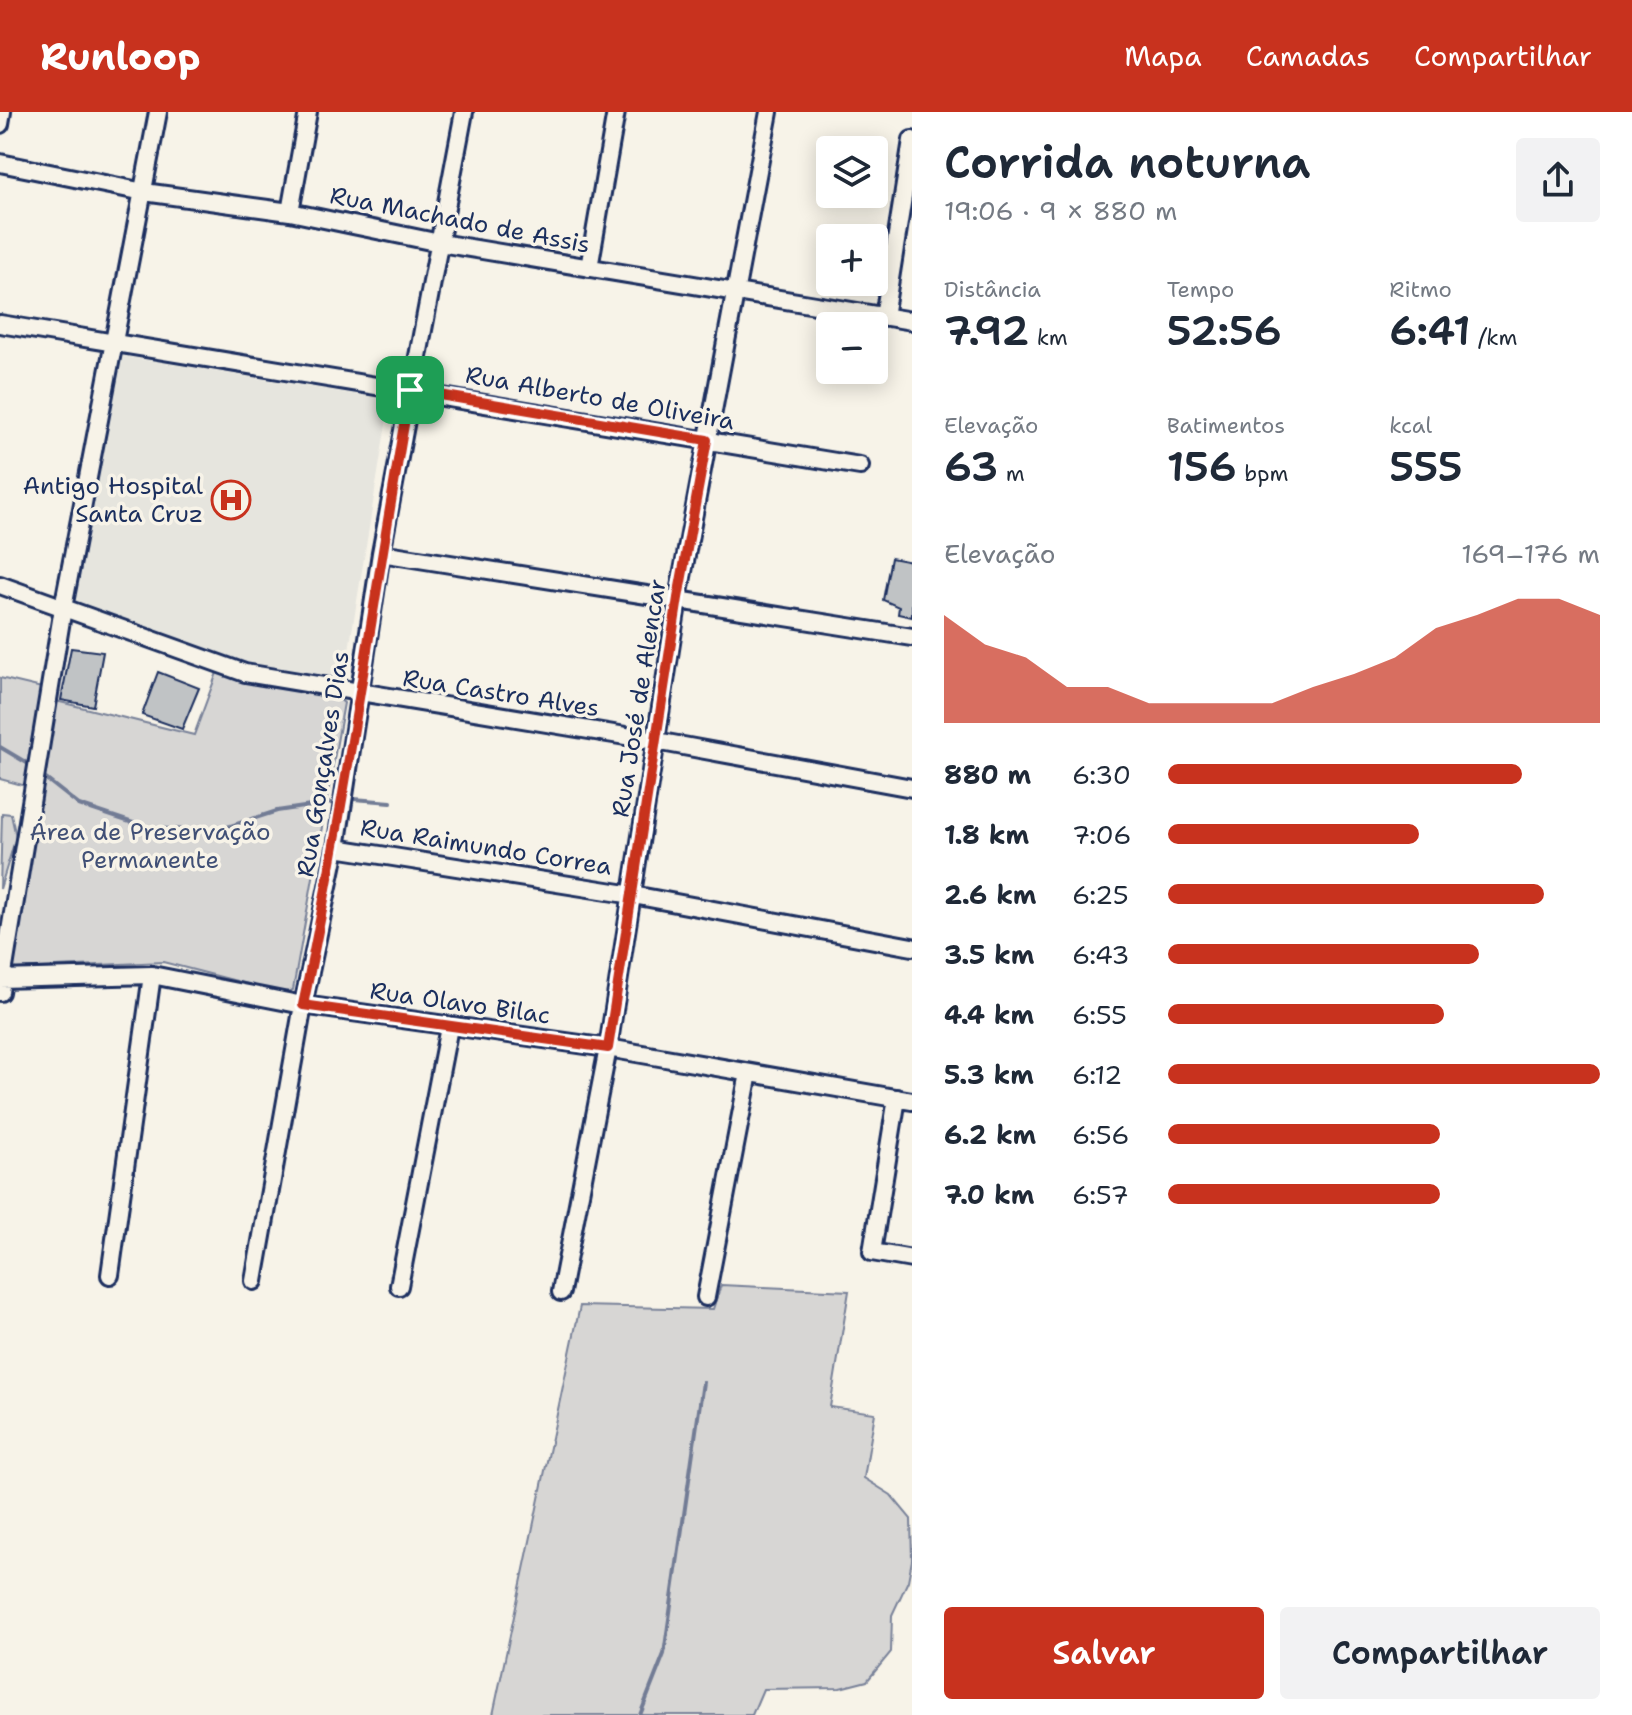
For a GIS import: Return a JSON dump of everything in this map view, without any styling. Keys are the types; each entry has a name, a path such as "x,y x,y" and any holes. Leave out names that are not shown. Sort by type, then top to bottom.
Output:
{"street":[{"path":"0,124 2,112"},
{"path":"1,983 63,608 158,112"},
{"path":"290,212 308,112"},
{"name":"Rua Gonçalves Dias","path":"254,1281 303,1005 336,848 357,694 381,553 464,112"},
{"path":"589,268 616,112"},
{"name":"Rua José de Alencar","path":"561,1292 608,1048 678,598 769,112"},
{"path":"885,312 912,140"},
{"name":"Rua Machado de Assis","path":"0,163 144,192 290,212 440,243 854,312"},
{"name":"Rua Machado de Assis","path":"888,318 912,321"},
{"name":"Rua Alberto de Oliveira","path":"0,324 860,466"},
{"path":"381,553 912,637"},
{"name":"Rua Castro Alves","path":"0,585 245,673 357,694 656,741 912,788"},
{"name":"Rua Raimundo Correa","path":"336,848 633,895 912,947"},
{"path":"110,1275 152,975"},
{"name":"Rua Olavo Bilac","path":"1,983 152,975 303,1005 608,1048 904,1099"},
{"path":"399,1286 449,1027"},
{"path":"706,1297 749,1073"},
{"path":"904,1099 872,1252 912,1259"}],"shaded area":[{"name":"Antigo Hospital Santa Cruz","path":"116,355 378,398 389,406 345,674 341,678 246,667 92,608 74,606 72,602"}],"green space":[{"name":"Área de Preservação Permanente","path":"218,670 332,694 344,703 293,990 283,993 163,962 13,969 10,964 56,701 194,735"},
{"path":"0,678 42,688 26,786 0,779"},
{"path":"2,813 11,814 16,837 0,889"},
{"path":"721,1285 849,1291 830,1407 875,1413 864,1478 891,1495 911,1519 912,1560 908,1581 892,1615 891,1652 867,1681 840,1688 763,1689 752,1715 493,1715 580,1306 713,1309"}],"building":[{"path":"891,558 912,562 912,617 898,614 899,607 883,600"},
{"path":"71,648 103,652 93,706 61,700"},
{"path":"158,672 199,688 182,729 142,715"}],"waterway":[{"path":"0,747 27,763"},
{"path":"46,779 79,805 148,828 215,831 277,811 331,803"},
{"path":"354,799 391,802"},
{"path":"640,1715 664,1654 703,1382"}],"place":[{"name":"Antigo Hospital Santa Cruz","path":"231,500"}],"route":[{"path":"410,390 707,440 678,598 608,1048 303,1005 336,848 357,694 410,390"}]}
